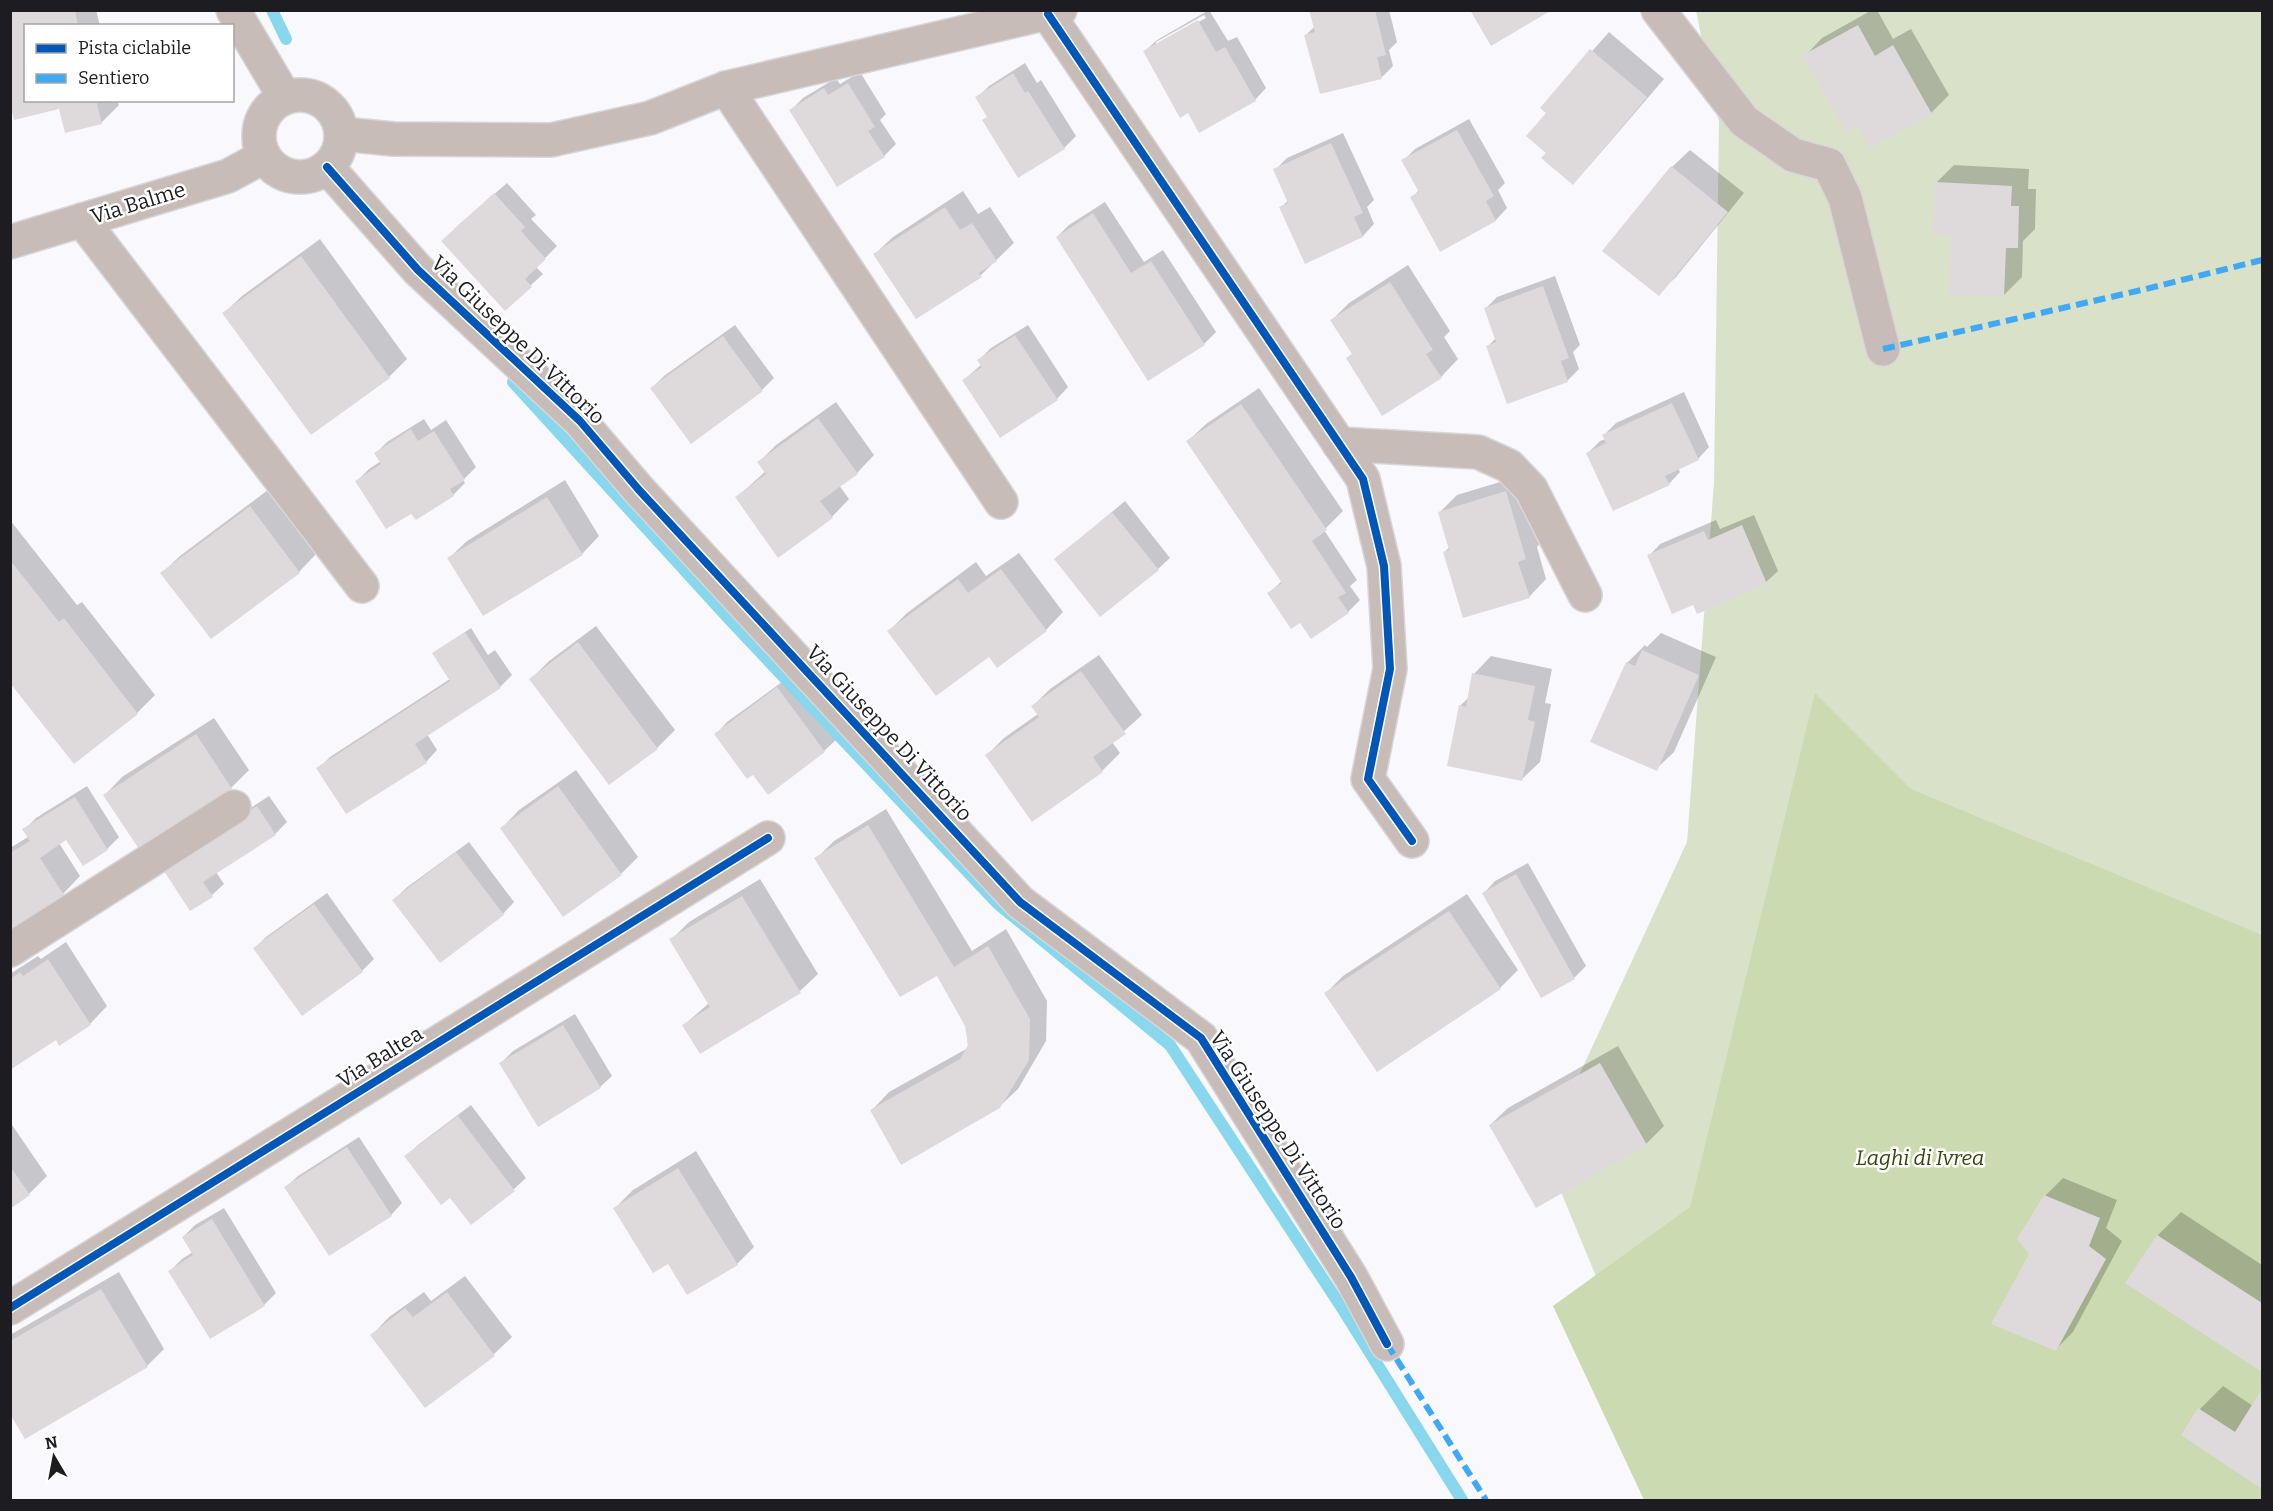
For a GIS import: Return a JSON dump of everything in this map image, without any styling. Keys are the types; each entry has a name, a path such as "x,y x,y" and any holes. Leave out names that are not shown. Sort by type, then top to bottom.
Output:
{"street":[{"path":"233,10 284,96"},
{"path":"1658,10 1744,121 1793,155 1829,165 1845,198 1883,349"},
{"path":"342,134 393,139 551,140 650,118 726,88 1054,12 1363,479 1384,566 1390,669 1368,779 1412,841"},
{"path":"726,88 1001,502"},
{"path":"310,95 333,109 342,134 338,152 327,167 305,177 281,174 263,157 257,134 265,111 284,96 310,95"},
{"name":"Via Balme","path":"10,242 228,176 263,157"},
{"name":"Via Giuseppe Di Vittorio","path":"327,167 418,270 580,421 639,490 1020,902 1201,1038 1351,1276 1387,1344"},
{"path":"82,220 362,586"},
{"path":"1339,444 1478,452 1509,466 1531,489 1585,595"},
{"path":"10,950 234,807"},
{"name":"Via Baltea","path":"10,1308 768,838"}],"green space":[{"name":"Laghi di Ivrea","path":"1696,11 2262,11 2262,1500 1617,1327 1544,1151 1687,842 1714,482 1719,122"},
{"path":"1815,693 1911,789 2262,935 2262,1500 1644,1500 1553,1306 1690,1207"}],"building":[{"path":"10,10 75,10 78,24 24,24 24,102 96,102 102,124 65,133 59,109 14,120 10,104"},
{"path":"1309,10 1375,10 1386,55 1377,57 1382,79 1320,94 1304,35 1315,32"},
{"path":"1470,10 1552,10 1491,46"},
{"path":"1198,20 1216,52 1225,47 1256,101 1199,133 1188,113 1180,118 1143,51"},
{"path":"1858,25 1875,56 1893,45 1932,114 1870,148 1858,126 1846,133 1803,55"},
{"path":"1590,49 1647,97 1573,185 1541,158 1546,153 1526,136 1546,113 1540,108"},
{"path":"1013,73 1025,93 1028,91 1065,149 1018,178 982,120 987,117 975,97"},
{"path":"848,83 875,127 868,131 885,157 837,187 789,110 824,88 828,95"},
{"path":"1457,130 1494,196 1486,201 1496,221 1440,252 1410,197 1419,192 1401,160"},
{"path":"1331,143 1363,213 1354,217 1363,237 1305,264 1279,207 1288,203 1273,169"},
{"path":"1671,166 1728,212 1659,296 1602,251"},
{"path":"1935,182 2012,186 2011,206 2019,206 2018,248 2006,248 2004,297 1948,295 1951,236 1933,235"},
{"path":"494,193 525,227 521,231 546,259 525,279 532,287 505,311 441,241"},
{"path":"945,207 960,230 972,223 997,261 979,273 982,277 916,319 873,254"},
{"path":"1093,213 1131,273 1151,261 1205,345 1148,381 1056,237"},
{"path":"301,256 390,378 311,435 222,313"},
{"path":"1390,282 1433,350 1426,354 1442,378 1382,416 1346,358 1352,354 1330,320"},
{"path":"1543,286 1569,358 1561,361 1568,382 1507,404 1486,346 1496,342 1484,308"},
{"path":"1015,335 1058,400 1000,438 962,380 982,367 977,360"},
{"path":"723,336 763,391 691,444 650,388"},
{"path":"1672,403 1699,460 1665,476 1670,485 1613,511 1586,453 1606,443 1602,435"},
{"path":"1241,404 1327,530 1312,541 1346,593 1338,597 1349,613 1311,639 1300,623 1291,629 1267,593 1282,583 1186,441"},
{"path":"818,418 858,474 820,501 833,518 778,558 735,497 766,474 757,462"},
{"path":"411,429 418,441 434,431 465,480 450,489 454,496 416,520 411,514 386,529 355,481 381,464 374,453"},
{"path":"1506,491 1526,559 1518,562 1530,598 1463,618 1443,552 1449,550 1438,512"},
{"path":"547,497 583,555 483,616 447,558"},
{"path":"250,506 300,573 211,639 160,573"},
{"path":"1112,512 1159,570 1100,617 1054,559"},
{"path":"1742,525 1767,584 1697,614 1693,605 1672,614 1647,555 1704,531 1708,540"},
{"path":"10,560 59,622 64,618 138,714 74,764 10,683"},
{"path":"1001,569 1047,631 997,668 989,657 936,696 887,631 958,579 968,593"},
{"path":"465,632 501,688 415,744 427,763 346,814 316,768 450,681 432,653"},
{"path":"578,642 658,749 609,785 529,679"},
{"path":"1642,650 1699,675 1657,771 1590,742 1626,662 1635,666"},
{"path":"1081,671 1126,734 1093,757 1103,772 1032,822 985,755 1039,717 1031,706"},
{"path":"1472,673 1535,686 1528,720 1535,722 1522,781 1447,766 1459,705 1466,707"},
{"path":"777,687 825,752 768,795 753,775 747,779 714,734"},
{"path":"196,734 232,789 139,849 103,795"},
{"path":"558,786 622,875 563,917 500,828"},
{"path":"75,797 108,850 83,866 66,840 40,858 64,895 10,929 10,853 30,841 22,829"},
{"path":"257,806 276,835 203,882 213,897 190,911 162,868"},
{"path":"868,825 954,967 988,946 1030,1019 1029,1060 1000,1108 901,1165 870,1110 960,1059 968,1045 965,1026 937,976 900,997 814,858"},
{"path":"456,852 504,915 440,963 392,900"},
{"path":"1516,874 1575,979 1541,998 1482,893"},
{"path":"742,896 801,993 700,1054 682,1025 710,1007 669,939"},
{"path":"314,904 363,972 302,1016 253,948"},
{"path":"1449,911 1501,989 1377,1072 1324,993"},
{"path":"48,959 91,1025 59,1046 56,1040 10,1070 10,979 20,972 23,976"},
{"path":"563,1025 601,1088 538,1127 499,1063"},
{"path":"1600,1063 1647,1145 1536,1208 1489,1125"},
{"path":"458,1116 515,1191 471,1225 450,1198 441,1205 404,1156"},
{"path":"347,1147 392,1216 329,1256 284,1187"},
{"path":"10,1166 30,1195 10,1209"},
{"path":"678,1168 738,1265 687,1295 668,1264 653,1273 613,1208"},
{"path":"2044,1195 2100,1218 2089,1246 2106,1259 2056,1351 1991,1324 2029,1254 2017,1239"},
{"path":"212,1219 265,1306 210,1339 168,1271 193,1255 182,1237"},
{"path":"2157,1235 2262,1303 2262,1372 2125,1283"},
{"path":"101,1289 148,1367 25,1439 10,1414 10,1341"},
{"path":"447,1292 495,1356 425,1408 370,1335 405,1308 413,1317"},
{"path":"2262,1389 2262,1489 2181,1435 2198,1408 2235,1432"}],"waterway":[{"path":"272,10 286,39"},
{"path":"513,382 730,620 997,903 1170,1045 1342,1308 1462,1500"}],"marked path":[{"path":"1883,349 2262,260"},
{"path":"1387,1344 1486,1500"}],"cycle path":[{"path":"1048,14 1363,479 1384,566 1390,669 1368,779 1412,841"},
{"path":"327,167 418,270 580,421 639,490 1020,902 1201,1038 1351,1277 1387,1344"},
{"path":"10,1308 768,838"}]}
